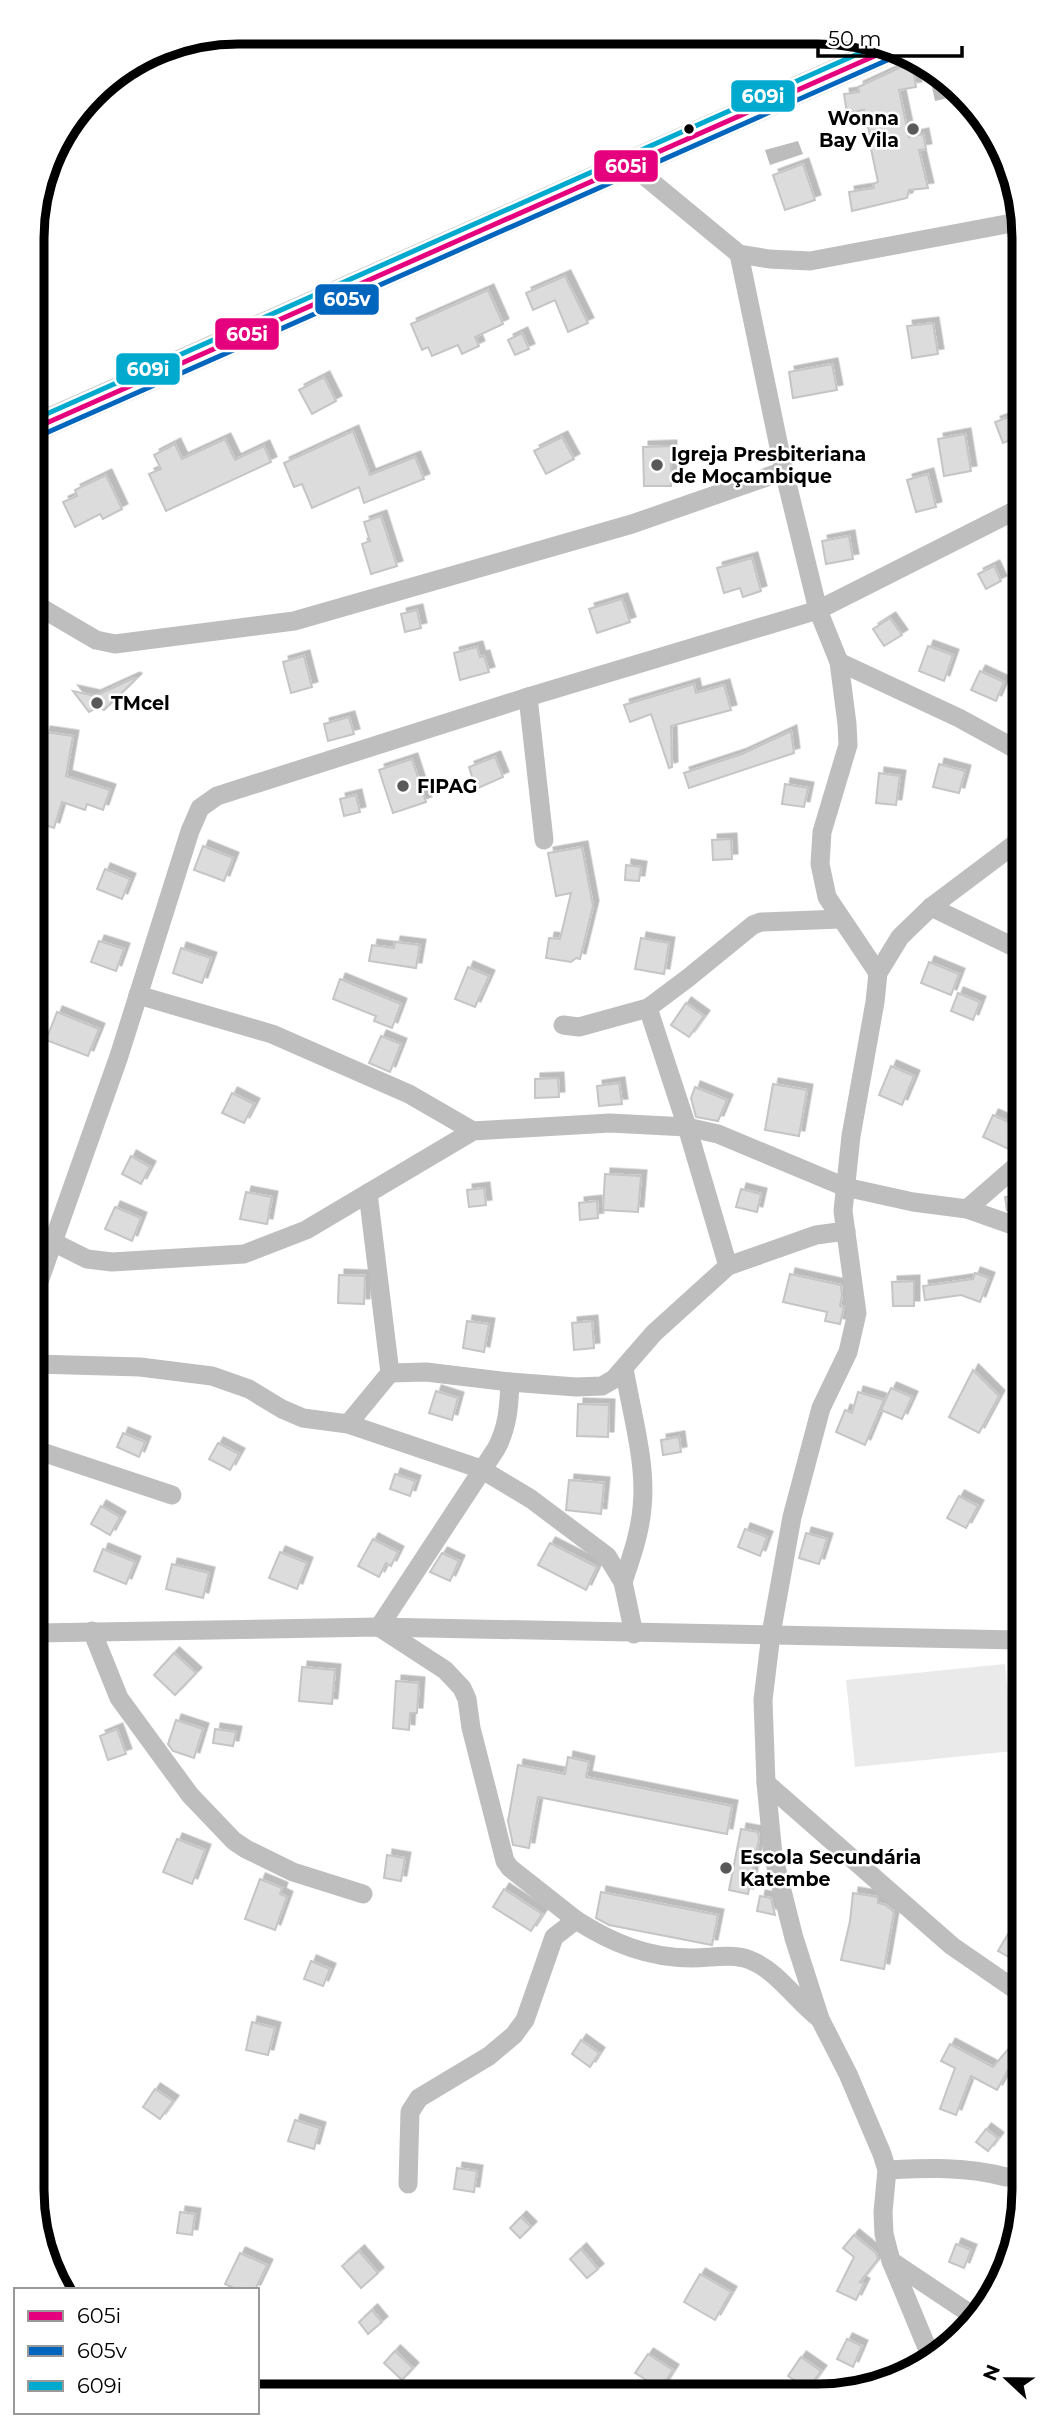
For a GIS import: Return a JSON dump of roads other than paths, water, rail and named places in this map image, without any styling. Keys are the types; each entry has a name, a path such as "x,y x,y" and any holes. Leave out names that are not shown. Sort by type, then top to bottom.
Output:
{"main road":[{"path":"44,424 880,54"}],"street":[{"path":"630,164 739,254 769,259 810,261 1011,223"},
{"path":"739,254 784,471 818,610 839,662 848,745 822,832 820,864 827,897 878,973"},
{"path":"44,609 96,640 116,644 294,621 632,524 784,471"},
{"path":"44,1269 119,1056 190,831 200,808 217,796 528,697 818,610 1012,512"},
{"path":"839,662 959,718 1012,747"},
{"path":"528,697 544,840"},
{"path":"928,2349 891,2261 884,2234 887,2170 882,2154 848,2074 820,2019 794,1938 773,1855 766,1783 763,1700 771,1634 792,1517 821,1408 848,1352 857,1313 843,1212 878,973 900,937 931,907 1012,846"},
{"path":"931,907 1012,946"},
{"path":"563,1025 579,1027 648,1008 753,925 773,921 841,919"},
{"path":"138,995 272,1034 409,1094 473,1132"},
{"path":"648,1008 728,1266"},
{"path":"53,1242 87,1259 112,1262 244,1255 306,1230 473,1132 610,1123 687,1127 718,1134 845,1187 913,1202 967,1209 1012,1225"},
{"path":"967,1209 1012,1170"},
{"path":"348,1424 390,1373 368,1193"},
{"path":"390,1373 426,1372 576,1387 602,1386 614,1379 654,1333 728,1266 816,1235 846,1231"},
{"path":"44,1364 140,1367 212,1376 249,1389 303,1418 348,1424 481,1469 531,1499 607,1556 623,1582 634,1633"},
{"path":"623,1582 643,1506 642,1476 624,1368"},
{"path":"379,1627 505,1432 510,1381"},
{"path":"44,1453 172,1495"},
{"path":"44,1633 379,1627 1012,1640"},
{"path":"379,1627 445,1671 462,1688 467,1699 471,1728 505,1861 510,1868 576,1920 625,1947 668,1957 747,1958 782,1983 803,2006 820,2019"},
{"path":"92,1631 119,1698 190,1795 234,1841 293,1872 363,1894"},
{"path":"766,1783 951,1946 1012,1988"},
{"path":"408,2184 410,2112 419,2098 489,2056 514,2035 525,2020 554,1937 576,1920"},
{"path":"887,2170 940,2167 978,2169 1006,2177"},
{"path":"891,2261 968,2313"}],"place":[{"name":"Wonna Bay Vila","path":"913,129"},
{"name":"Igreja Presbiteriana de Moçambique","path":"657,465"},
{"name":"TMcel","path":"97,703"},
{"name":"FIPAG","path":"403,786"},
{"name":"Escola Secundária Katembe","path":"726,1868"}]}
